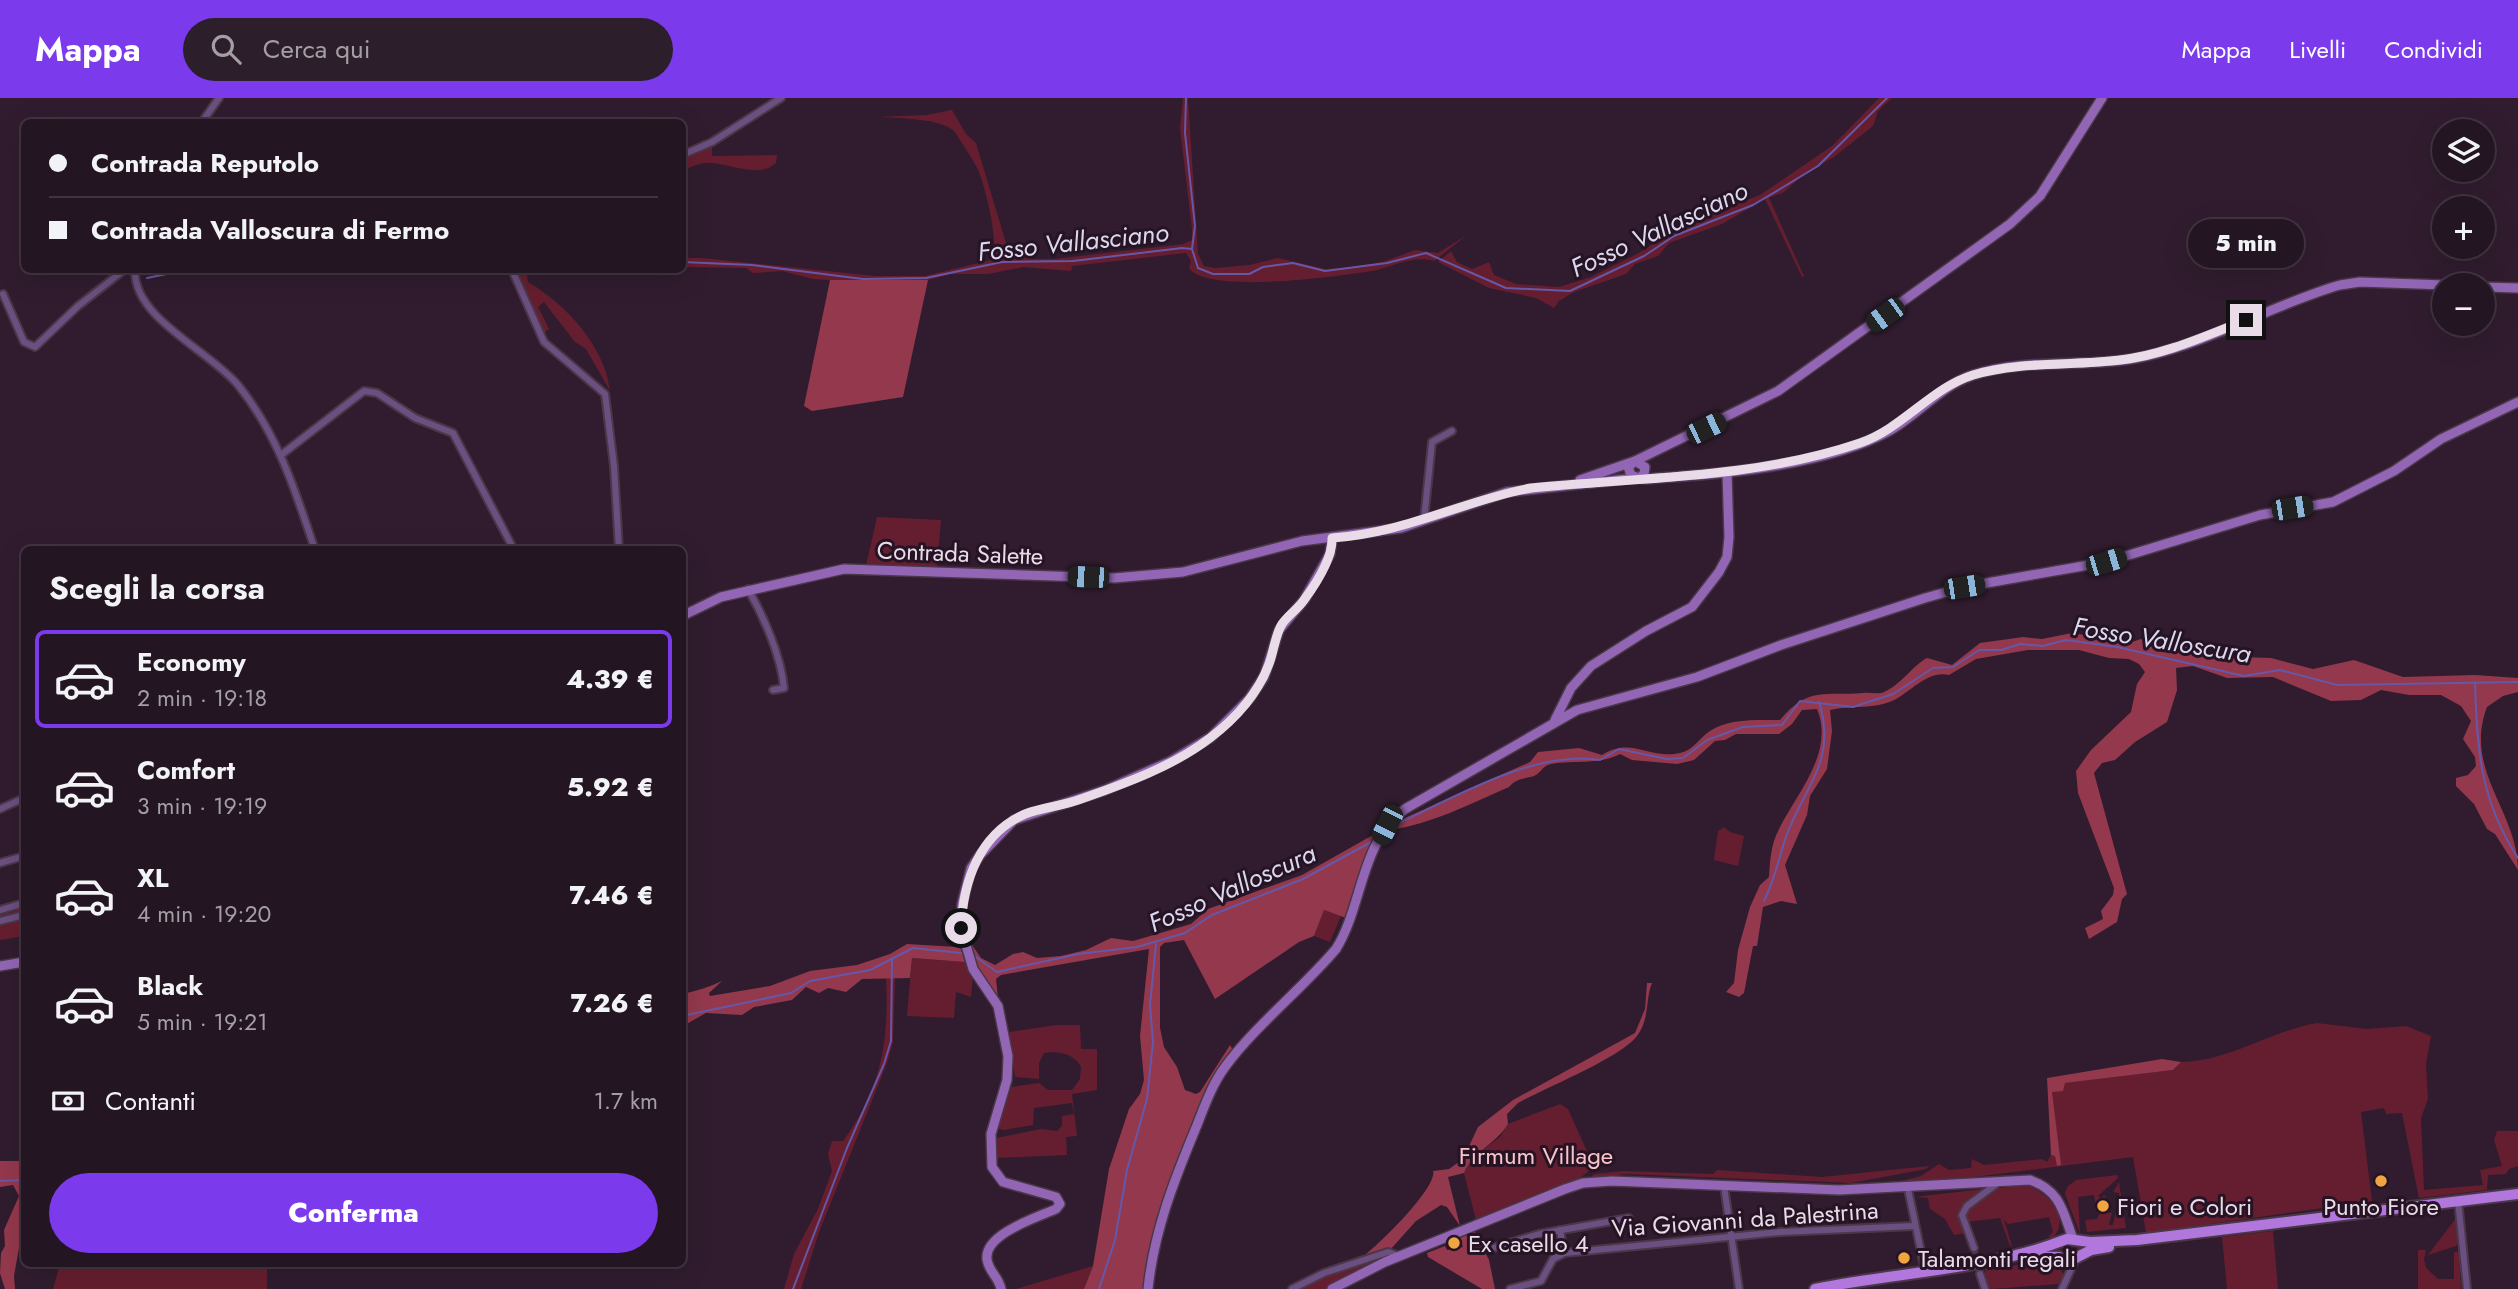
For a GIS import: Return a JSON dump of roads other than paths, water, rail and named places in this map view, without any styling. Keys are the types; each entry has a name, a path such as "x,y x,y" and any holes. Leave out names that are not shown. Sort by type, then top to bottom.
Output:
{"main road":[{"path":"1815,1289 2015,1256 2067,1241 2137,1240 2518,1194"},
{"path":"2015,1256 2062,1259 2078,1257 2137,1240"},
{"path":"2067,1241 2079,1247 2078,1257"},
{"path":"2062,1259 2067,1241"}],"street":[{"path":"204,119 219,98"},
{"path":"686,153 712,142 781,98"},
{"path":"1561,485 1633,461 1778,391 2010,224 2040,196 2102,98"},
{"path":"3,294 24,342 35,347 78,306 120,273"},
{"path":"135,273 134,282 141,299 236,384 281,455 313,546"},
{"path":"513,273 544,342 605,394 614,466 619,546"},
{"path":"1561,485 1727,473 1862,442 1889,430 1943,391 1970,376 1999,369 2146,356 2340,285 2360,282 2432,285"},
{"path":"2495,287 2518,288"},
{"path":"281,455 364,391 377,393 415,418 453,433 512,546"},
{"path":"1148,1289 1156,1236 1166,1202 1211,1091 1226,1066 1336,949 1343,938 1365,870 1387,825 1405,809 1555,720 1577,710 1697,677 1780,645 1964,587 2106,562 2260,515 2333,502 2394,471 2441,439 2518,402"},
{"path":"1424,520 1432,442 1452,431"},
{"path":"1637,478 1649,457 1659,448"},
{"path":"1633,461 1664,477"},
{"path":"1633,461 1629,473 1637,478"},
{"path":"1555,720 1571,688 1591,666 1646,631 1692,607 1720,572 1727,557 1729,537 1727,473"},
{"name":"Contrada Salette","path":"686,614 721,597 748,589 844,569 1138,579 1183,572 1301,541 1389,530 1519,490 1561,485"},
{"path":"1000,1289 987,1260 989,1247 1004,1233 1056,1209 1060,1204 1056,1197 1003,1182 992,1167 991,1134 1007,1080 1008,1056 998,1006 973,969 961,928 962,904 971,868 979,855 1014,820 1105,790 1171,761 1211,737 1249,699 1264,677 1279,630 1304,600 1330,554 1332,538"},
{"path":"748,589 758,607 783,673 784,688 773,690"},
{"path":"0,809 21,799"},
{"path":"0,863 21,857"},
{"path":"0,910 21,904"},
{"path":"0,921 21,916"},
{"path":"0,966 21,962"},
{"path":"1333,1289 1399,1256 1583,1183 1612,1181 1839,1190 1908,1189 2018,1179 2039,1183 2056,1195 2064,1211 2067,1241"},
{"path":"1974,1248 1962,1215 1979,1196 2003,1180"},
{"path":"1724,1186 1739,1289"},
{"path":"1908,1189 1925,1271"},
{"path":"2458,1200 2467,1289"},
{"path":"1490,1249 1560,1230 1629,1218"},
{"name":"Via Giovanni da Palestrina","path":"1564,1253 1731,1237 1914,1226"},
{"path":"1510,1289 1541,1281 1553,1259 1564,1253 1560,1230"},
{"path":"1292,1289 1324,1273 1388,1252 1399,1256"},
{"path":"2062,1289 2078,1257"},
{"path":"2062,1259 2069,1279"},
{"path":"1980,1274 1985,1289"}],"waterway":[{"path":"1186,98 1185,133 1195,226 1192,249"},
{"name":"Fosso Vallasciano","path":"686,262 752,265 863,279 926,278 1002,262 1073,261 1182,248 1192,249 1198,268 1213,274 1249,274 1263,267 1293,263 1325,271 1387,263 1426,253 1506,288 1570,291 1644,256 1674,236 1753,205 1818,166 1887,98"},
{"name":"Fosso Vallasciano","path":"147,278 171,273"},
{"name":"Fosso Valloscura","path":"1395,825 1495,778 1522,769 1549,762 1600,760 1619,749 1667,759 1683,758 1707,740 1743,727 1782,725 1800,701 1853,707 1893,694 1933,668 1953,667 1979,650 2001,650 2020,644 2043,646 2066,640 2117,647 2244,676 2280,670 2337,685 2518,682"},
{"path":"2475,682 2479,752 2488,794 2505,837 2518,858"},
{"path":"1764,901 1787,834 1822,756 1824,722 1819,702"},
{"name":"Fosso Valloscura","path":"976,957 997,972 1078,954 1137,947 1185,933 1212,915 1303,879 1373,841"},
{"path":"1099,1289 1115,1240 1127,1170 1147,1099 1153,1042 1150,1005 1156,944"},
{"name":"Fosso Valloscura","path":"686,1015 791,993 810,981 870,970 913,948 961,953"},
{"path":"793,1289 891,1041 892,959"},
{"name":"Fosso Valloscura","path":"0,1181 21,1180"}],"tunnel":[{"path":"1974,1248 1980,1274"}],"place":[{"name":"Punto Fiore","path":"2381,1181"},
{"name":"Fiori e Colori","path":"2103,1206"},
{"name":"Ex casello 4","path":"1454,1243"},
{"name":"Talamonti regali","path":"1904,1258"}],"park label":[{"name":"Firmum Village","path":"1536,1155"}]}
